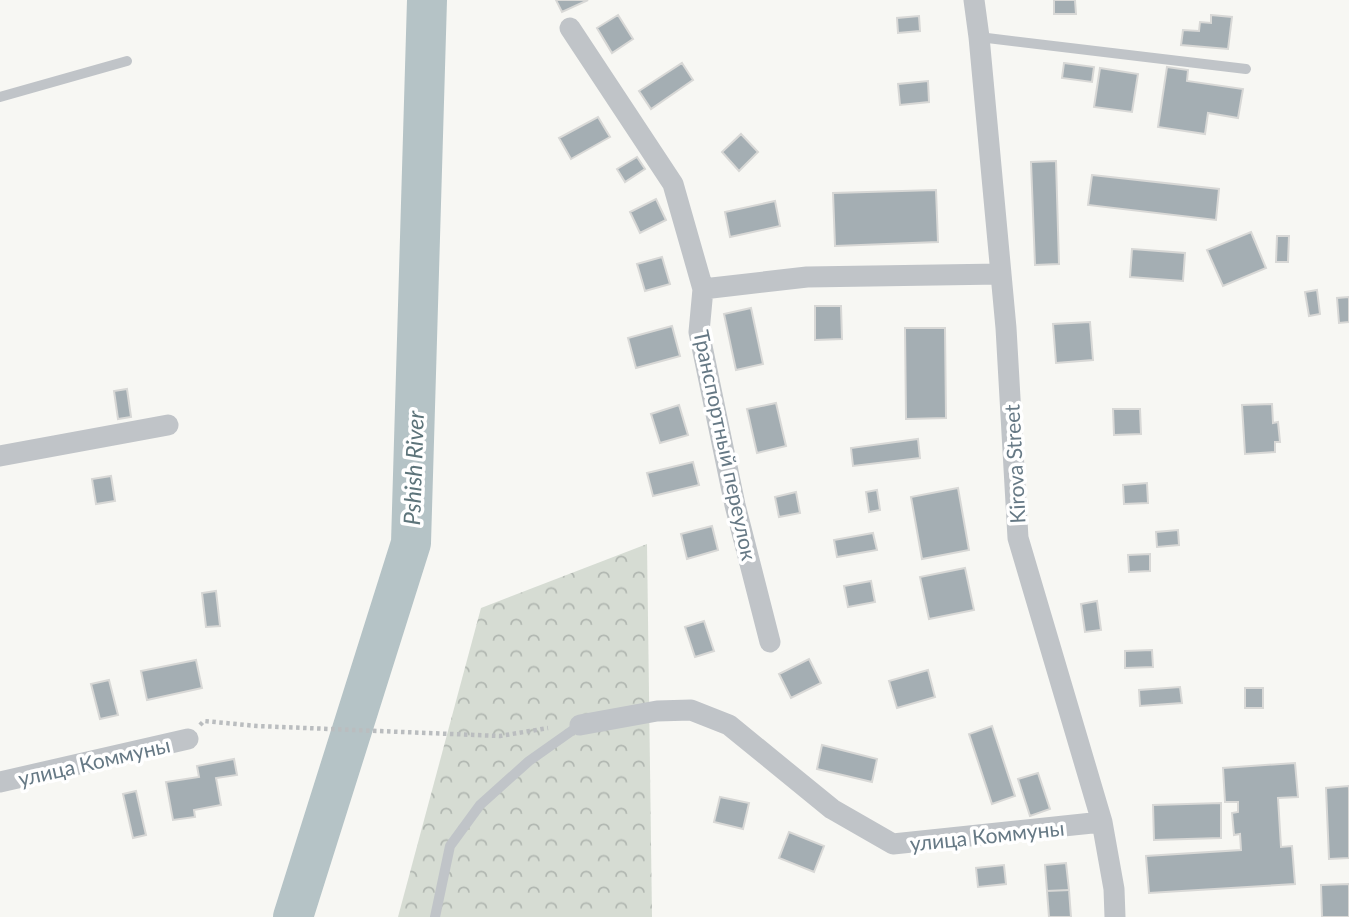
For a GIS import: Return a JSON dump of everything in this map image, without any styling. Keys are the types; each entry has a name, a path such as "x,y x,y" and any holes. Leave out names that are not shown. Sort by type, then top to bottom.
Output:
{"street":[{"name":"Kirova Street","path":"974,0 1001,274 1018,538 1102,822 1114,888 1115,917"},
{"name":"Транспортный переулок","path":"570,28 673,184 702,289 699,332 735,505 770,642"},
{"path":"702,289 807,277 1001,274"},
{"path":"0,456 169,425"},
{"name":"улица Коммуны","path":"580,725 657,711 691,710 729,725 832,809 893,845 1102,822"},
{"name":"улица Коммуны","path":"0,782 188,739"}],"lane":[{"path":"979,37 1246,69"},
{"path":"0,97 127,61"},
{"path":"435,917 450,846 480,805 529,761 580,725"}],"path":[{"path":"188,739 204,721 257,726 500,736 534,729 580,725"}],"green space":[{"path":"647,544 652,917 398,917 481,608"}],"building":[{"path":"556,0 588,0 562,12"},
{"path":"1054,0 1075,0 1076,14 1054,14"},
{"path":"618,15 633,39 612,53 597,28"},
{"path":"1211,15 1232,17 1228,49 1181,45 1183,30 1199,31 1200,22 1211,23"},
{"path":"919,16 920,31 898,33 897,18"},
{"path":"682,63 693,80 651,109 639,91"},
{"path":"1064,63 1094,67 1092,82 1062,78"},
{"path":"1167,67 1188,70 1187,81 1243,89 1238,118 1208,113 1205,134 1158,127"},
{"path":"1100,68 1138,74 1132,112 1094,107"},
{"path":"928,81 929,102 900,105 898,84"},
{"path":"598,117 610,137 571,159 559,138"},
{"path":"741,134 758,152 739,171 722,152"},
{"path":"637,157 645,169 625,182 617,169"},
{"path":"1056,161 1059,264 1035,265 1031,162"},
{"path":"1092,175 1219,189 1216,220 1088,205"},
{"path":"936,190 938,242 835,246 833,193"},
{"path":"656,199 666,220 640,233 630,212"},
{"path":"775,201 780,226 730,237 725,212"},
{"path":"1251,232 1266,268 1223,286 1207,250"},
{"path":"1277,236 1289,236 1288,262 1276,262"},
{"path":"1132,249 1185,253 1183,281 1130,277"},
{"path":"662,257 670,284 645,291 637,264"},
{"path":"1317,290 1320,314 1309,316 1305,292"},
{"path":"1349,297 1349,322 1339,323 1337,298"},
{"path":"815,306 841,306 842,339 815,340"},
{"path":"751,308 763,364 736,370 724,314"},
{"path":"1090,322 1093,360 1056,363 1053,324"},
{"path":"672,326 680,356 636,368 628,338"},
{"path":"905,328 945,328 946,418 906,419"},
{"path":"127,389 131,417 118,419 114,391"},
{"path":"776,403 786,446 757,453 747,409"},
{"path":"1272,404 1273,423 1278,422 1280,442 1275,442 1275,452 1245,454 1242,405"},
{"path":"679,405 688,435 660,443 651,414"},
{"path":"1113,409 1140,409 1141,434 1114,435"},
{"path":"918,439 920,458 853,466 851,448"},
{"path":"693,462 699,485 653,496 647,473"},
{"path":"111,476 115,501 96,504 92,479"},
{"path":"1147,483 1148,503 1124,504 1123,485"},
{"path":"958,488 969,550 922,559 911,497"},
{"path":"877,490 880,510 869,512 866,492"},
{"path":"796,492 800,513 779,517 775,497"},
{"path":"712,526 718,550 687,559 681,534"},
{"path":"1178,530 1179,545 1157,547 1156,532"},
{"path":"873,533 877,550 837,557 834,540"},
{"path":"1150,554 1150,571 1129,572 1128,555"},
{"path":"965,568 974,610 929,619 920,577"},
{"path":"871,581 875,602 848,607 844,586"},
{"path":"216,591 220,626 206,627 202,593"},
{"path":"1097,601 1101,630 1085,632 1081,604"},
{"path":"704,621 714,651 695,657 685,627"},
{"path":"1152,650 1153,667 1125,668 1125,651"},
{"path":"809,659 821,683 791,698 779,674"},
{"path":"196,660 202,688 147,700 141,671"},
{"path":"928,670 935,697 897,708 889,681"},
{"path":"109,680 118,715 100,719 91,684"},
{"path":"1180,687 1182,703 1140,706 1139,690"},
{"path":"1245,688 1263,688 1263,708 1245,708"},
{"path":"992,726 1015,796 992,804 969,734"},
{"path":"822,745 877,759 872,782 817,769"},
{"path":"234,759 237,775 216,778 221,805 194,810 195,817 173,820 166,782 199,777 197,766"},
{"path":"1295,763 1298,797 1278,798 1281,847 1292,846 1295,884 1149,893 1146,856 1241,850 1240,834 1234,835 1232,813 1238,812 1238,802 1225,802 1223,768"},
{"path":"1038,773 1050,809 1030,816 1018,779"},
{"path":"1349,786 1349,858 1329,859 1326,788"},
{"path":"136,791 146,835 133,838 123,794"},
{"path":"720,797 749,803 743,829 714,822"},
{"path":"1221,803 1221,838 1154,840 1153,805"},
{"path":"789,832 824,846 814,872 779,858"},
{"path":"1066,863 1069,890 1047,891 1045,865"},
{"path":"1004,865 1006,884 978,887 976,868"},
{"path":"1349,884 1349,917 1322,917 1321,885"},
{"path":"1069,890 1071,917 1049,917 1047,891"}],"waterway":[{"name":"Pshish River","path":"293,917 411,543 427,0"}]}
